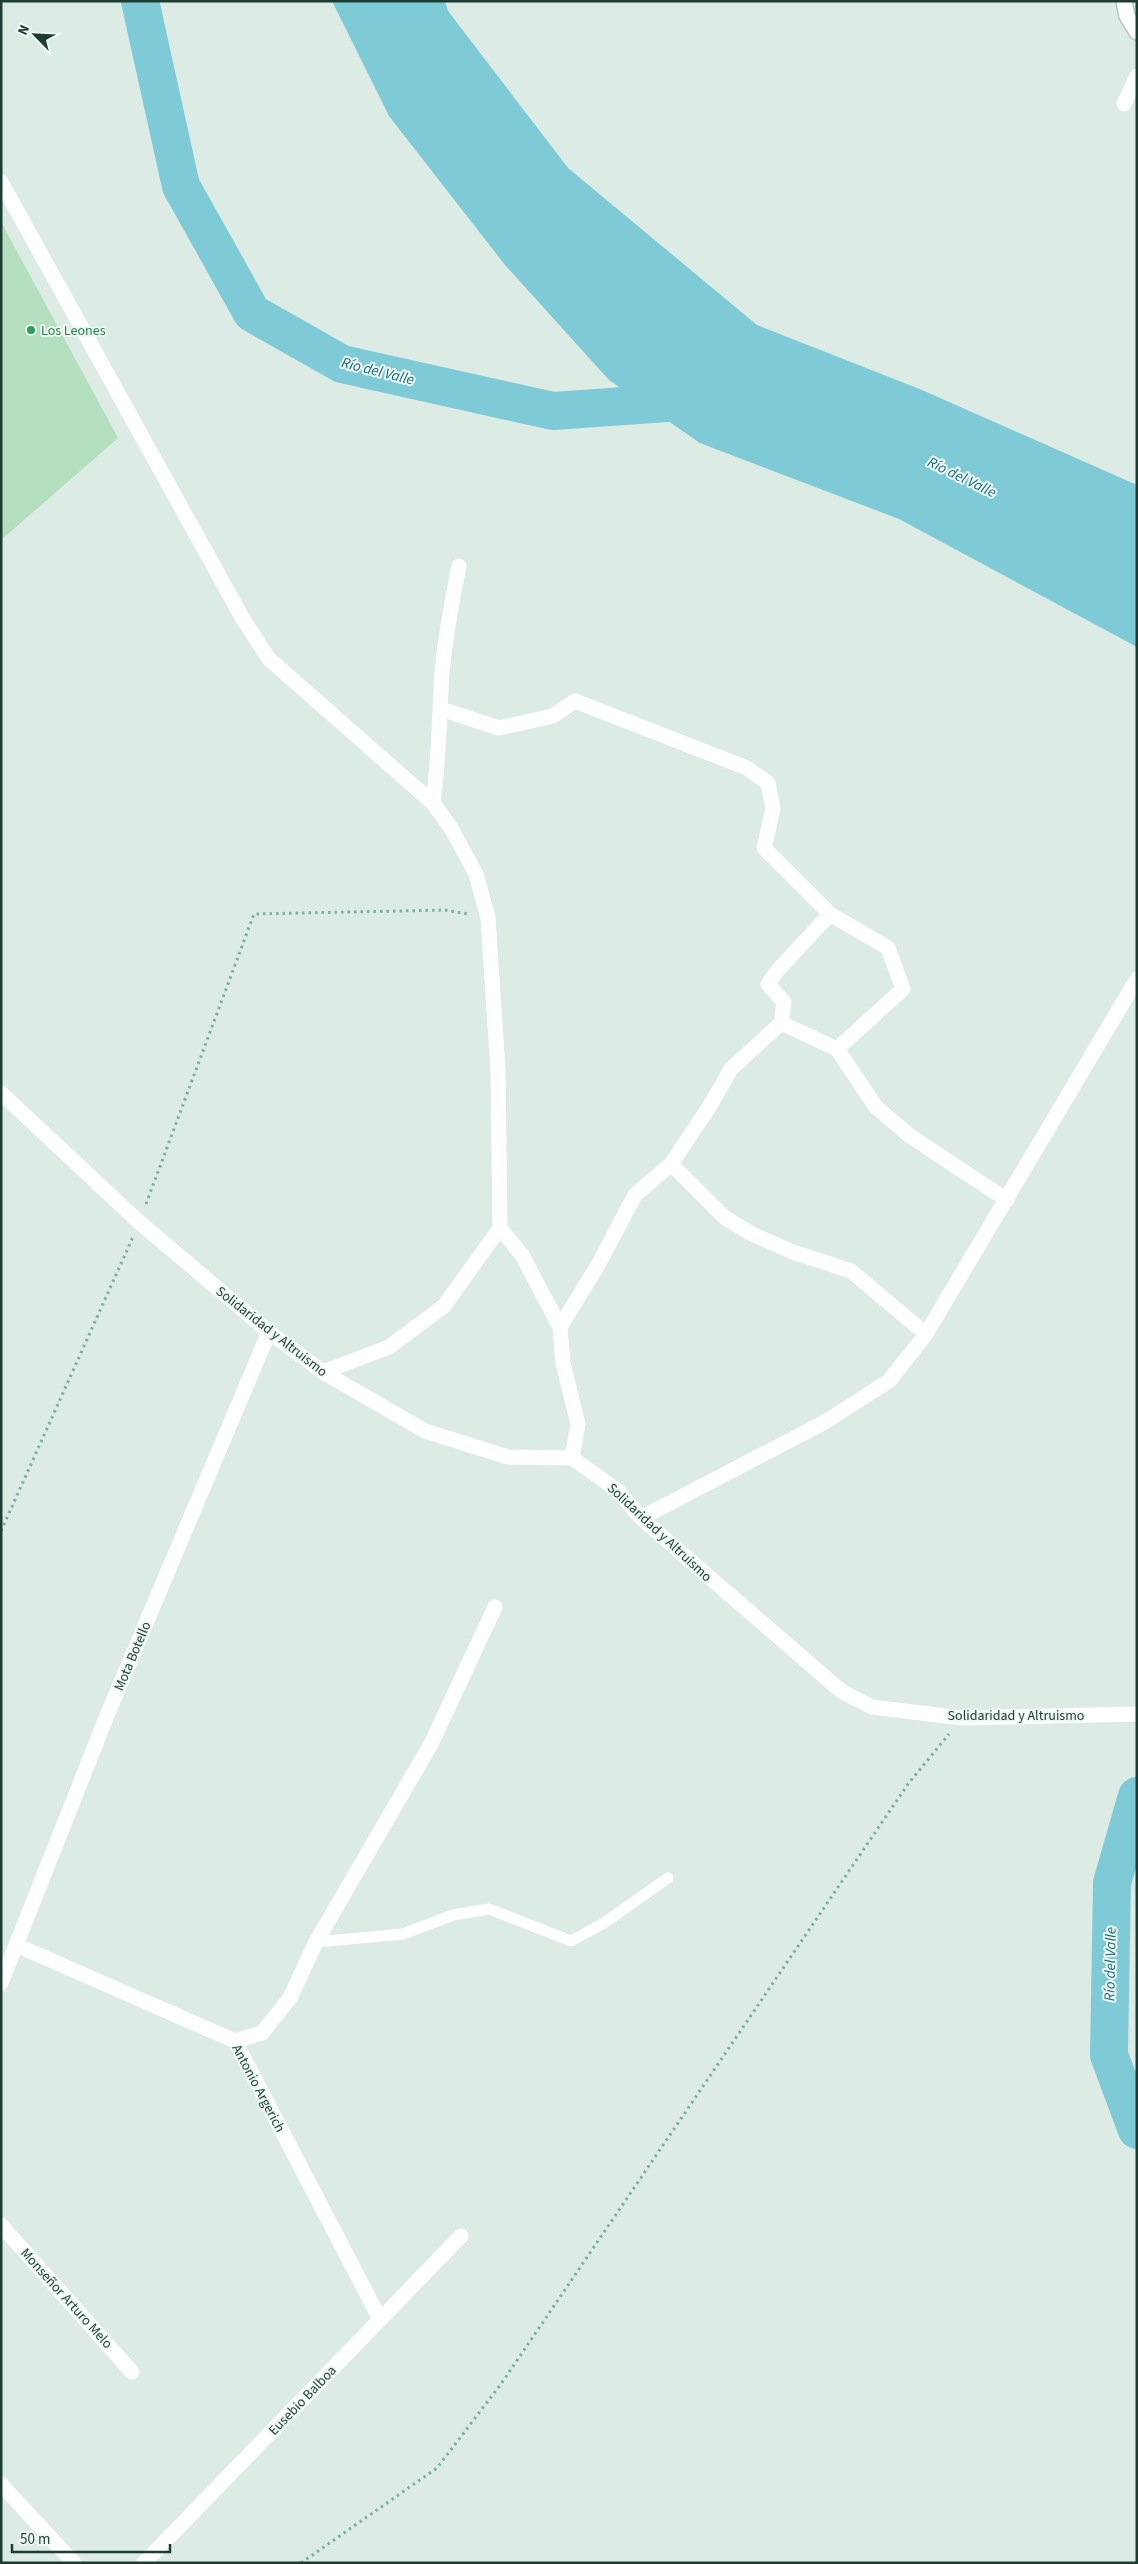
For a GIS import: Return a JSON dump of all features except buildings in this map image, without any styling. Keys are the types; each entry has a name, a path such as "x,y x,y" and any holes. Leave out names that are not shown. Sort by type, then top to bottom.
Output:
{"street":[{"path":"1115,1 1128,16 1137,32"},
{"path":"1124,1 1128,16"},
{"path":"1124,104 1137,76"},
{"path":"1,182 243,619 269,659 433,804 451,828 476,874 488,918 498,1070 500,1228 444,1306 389,1347 323,1372"},
{"path":"433,804 438,764 442,673 459,566"},
{"path":"441,709 499,728 553,716 575,701 747,768 768,783 773,809 764,848 830,914 888,948 904,989 837,1049"},
{"path":"560,1327 598,1265 635,1195 671,1164 708,1109 731,1069 781,1024 784,1002 768,984 778,970 830,914"},
{"path":"641,1518 825,1422 889,1381 926,1334 1137,978"},
{"path":"781,1024 837,1049 876,1107 910,1136 1007,1200"},
{"name":"Solidaridad y Altruismo","path":"1,1093 139,1222 269,1332 323,1372 425,1431 508,1457 572,1458 617,1490 641,1518 841,1691 872,1707 962,1718 1137,1714"},
{"path":"671,1164 724,1217 752,1234 792,1252 851,1271 926,1334"},
{"path":"500,1228 522,1255 560,1327 563,1363 578,1424 572,1458"},
{"name":"Mota Botello","path":"1,1983 108,1713 269,1332"},
{"path":"236,2041 262,2033 290,1998 316,1942 431,1744 495,1607"},
{"name":"Antonio Argerich","path":"16,1945 236,2041 380,2319"},
{"name":"Monseñor Arturo Melo","path":"1,2225 132,2372"},
{"name":"Eusebio Balboa","path":"144,2563 461,2236"},
{"path":"1,2484 74,2563"}],"lane":[{"path":"316,1942 404,1934 453,1915 489,1910 571,1941 604,1923 668,1878"}],"path":[{"path":"1,1531 139,1222 254,914 445,910 488,918"},
{"path":"301,2563 437,2468 500,2384 908,1784 962,1718"}],"green space":[{"name":"Los Leones","path":"1,222 118,438 1,540"}],"water":[{"path":"332,1 445,1 448,11 568,168 757,325 922,390 1137,485 1137,647 899,519 700,443 609,380 505,265 389,116"}],"waterway":[{"name":"Río del Valle","path":"140,1 181,186 252,313 342,364 553,411 696,401"},
{"name":"Río del Valle","path":"1137,1796 1112,1883 1109,2055 1137,2130"}],"place":[{"name":"Los Leones","path":"31,330"}]}
